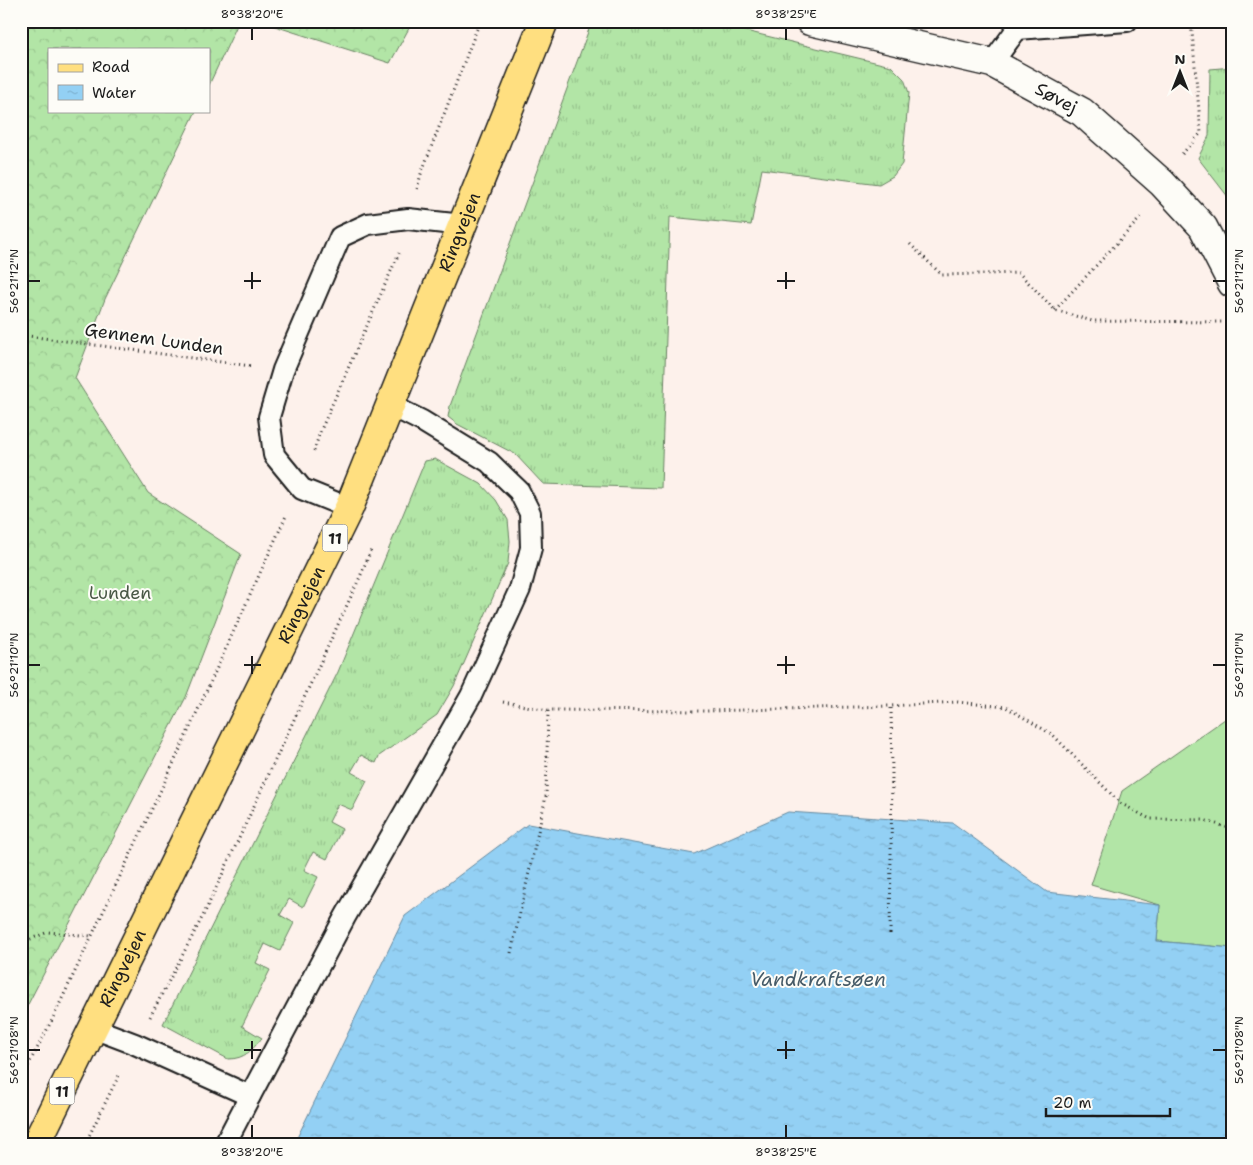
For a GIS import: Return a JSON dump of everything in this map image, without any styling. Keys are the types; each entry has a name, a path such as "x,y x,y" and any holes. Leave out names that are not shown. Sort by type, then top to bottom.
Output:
{"main road":[{"name":"Ringvejen","path":"36,1144 349,508 544,21"}],"street":[{"name":"Søvej","path":"810,21 992,63 1082,112 1162,183 1203,227 1232,283"}],"lane":[{"path":"992,63 1017,25 1127,21"},
{"path":"349,508 302,488 274,455 269,417 283,370 340,237 368,224 408,219 463,225"},
{"path":"225,1144 345,917 471,696 520,589 531,548 530,514 519,491 489,462 422,421 390,406"},
{"path":"91,1033 135,1044 250,1096"}],"path":[{"path":"21,1079 52,1020 176,758 282,522 302,488 320,432 400,252 421,174 480,21"},
{"path":"910,244 942,275 1019,272 1055,310 1092,321 1232,322"},
{"name":"Gennem Lunden","path":"21,335 283,370"},
{"path":"471,696 548,710 707,711 891,706 957,702 1006,707 1054,735 1120,803 1150,820 1204,820 1232,829"},
{"path":"890,934 891,706"},
{"path":"511,953 546,796 548,710"},
{"path":"21,943 48,932 91,936"},
{"path":"85,1144 124,1066"}],"green space":[{"name":"Lunden","path":"21,21 239,21 210,83 210,48 48,48 48,112 196,112 105,299 75,378 148,493 241,554 186,697 23,1014 21,1013"},
{"path":"259,21 413,21 390,63"},
{"path":"592,21 704,21 891,66 904,79 909,93 902,164 893,176 879,184 762,169 751,225 670,217 661,488 543,484 515,454 457,424 448,417 450,406"},
{"path":"1232,67 1232,202 1198,158 1209,136 1210,69"},
{"path":"435,459 481,484 496,500 508,520 510,541 508,563 454,686 437,715 379,756 376,763 361,755 351,772 367,781 352,810 338,804 329,822 342,829 327,859 313,852 304,870 318,877 303,907 289,899 280,915 294,923 280,951 265,944 256,963 270,970 242,1026 262,1038 244,1056 228,1059 163,1024 338,672 425,461"},
{"path":"1232,714 1232,948 1157,941 1160,905 1091,885 1122,791"}],"water":[{"name":"Vandkraftsøen","path":"788,812 953,823 1047,892 1160,905 1157,941 1232,948 1232,1144 294,1144 405,916 528,824 694,854"}]}
